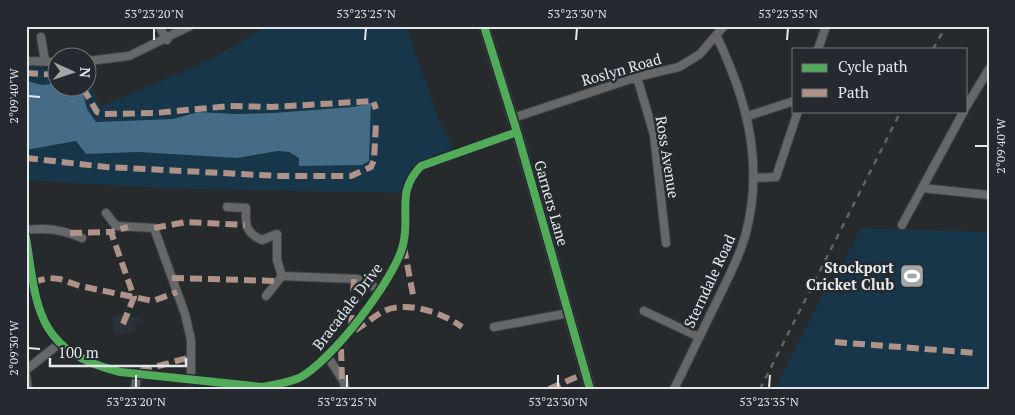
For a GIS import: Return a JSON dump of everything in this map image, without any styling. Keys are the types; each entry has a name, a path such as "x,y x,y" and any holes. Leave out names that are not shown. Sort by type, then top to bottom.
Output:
{"street":[{"path":"159,26 167,40"},
{"path":"98,59 129,56 167,40 190,26"},
{"name":"Garners Lane","path":"484,26 517,132 590,389"},
{"name":"Roslyn Road","path":"512,118 638,77 679,67 700,54 717,37 724,26"},
{"path":"818,48 825,29"},
{"path":"41,37 45,61"},
{"name":"Sterndale Road","path":"674,389 736,262 746,234 754,178 748,116 734,72 717,37"},
{"path":"26,61 48,61"},
{"path":"968,103 989,69"},
{"name":"Ross Avenue","path":"638,77 654,135 666,243"},
{"path":"748,116 792,102"},
{"path":"754,178 776,177 798,112"},
{"path":"902,225 963,112"},
{"name":"Bracadale Drive","path":"26,237 40,313 60,343 77,356 99,366 137,374 262,388 299,378 328,357 380,290 396,264 404,244 404,193 410,177 421,166 517,132"},
{"path":"922,188 989,195"},
{"path":"227,207 246,208 245,225 251,235 262,240 277,234 277,260 282,276"},
{"path":"106,213 116,226 154,228 185,314 191,340 191,381"},
{"path":"26,230 45,227 62,230 82,238"},
{"path":"282,276 358,279 380,290"},
{"path":"266,296 282,276"},
{"path":"644,311 699,337"},
{"path":"494,328 569,313"},
{"path":"26,370 60,343"},
{"path":"328,357 344,382 345,389"},
{"path":"135,389 137,374"},
{"path":"26,375 28,389"}],"shaded area":[{"path":"267,26 406,26 439,120 453,149 435,155 437,160 421,166 404,193 161,188 26,180 26,150 76,141 86,154 138,152 237,158 278,151 289,152 299,158 299,166 369,161 371,103 353,107 273,113 235,114 198,112 173,119 96,122 87,109 84,98 96,98 100,107 210,60"},
{"path":"26,65 48,69 48,84 26,81"},
{"path":"26,81 48,84 48,98 84,98 87,109 96,122 173,119 198,112 235,114 273,113 353,107 371,103 369,161 362,165 299,166 299,158 289,152 278,151 237,158 138,152 86,154 76,141 26,150"},
{"name":"Stockport Cricket Club","path":"861,228 989,232 989,389 775,389 830,280 834,281"},
{"path":"131,312 133,318 141,316 142,321 135,323 137,330 116,336 111,318"}],"railway":[{"path":"934,48 946,26"},
{"path":"760,389 900,112"}],"marked path":[{"path":"26,73 48,74"},
{"path":"89,98 97,112 104,114 155,113 230,106 272,107 373,101 376,109"},
{"path":"26,158 106,167 279,176 351,176 371,167 374,160 376,123"},
{"path":"154,228 186,222 245,225"},
{"path":"123,324 134,297 111,232 128,227"},
{"path":"70,233 111,232"},
{"path":"404,247 413,295"},
{"path":"33,282 49,278 60,279 80,286 153,301 177,292"},
{"path":"172,278 278,281"},
{"path":"351,327 354,279"},
{"path":"355,330 384,311 403,307 435,313 462,327"},
{"path":"342,379 341,348 344,339"},
{"path":"835,342 977,353"},
{"path":"140,371 191,357"},
{"path":"549,389 586,373"}],"cycle path":[{"path":"484,26 517,132 590,389"},
{"path":"26,237 39,307 46,324 57,340 72,352 93,363 120,372 262,387 280,384 299,378 327,356 360,319 388,278 398,260 403,245 408,185 421,166 517,132"}],"place":[{"name":"Stockport Cricket Club","path":"912,276"}]}
